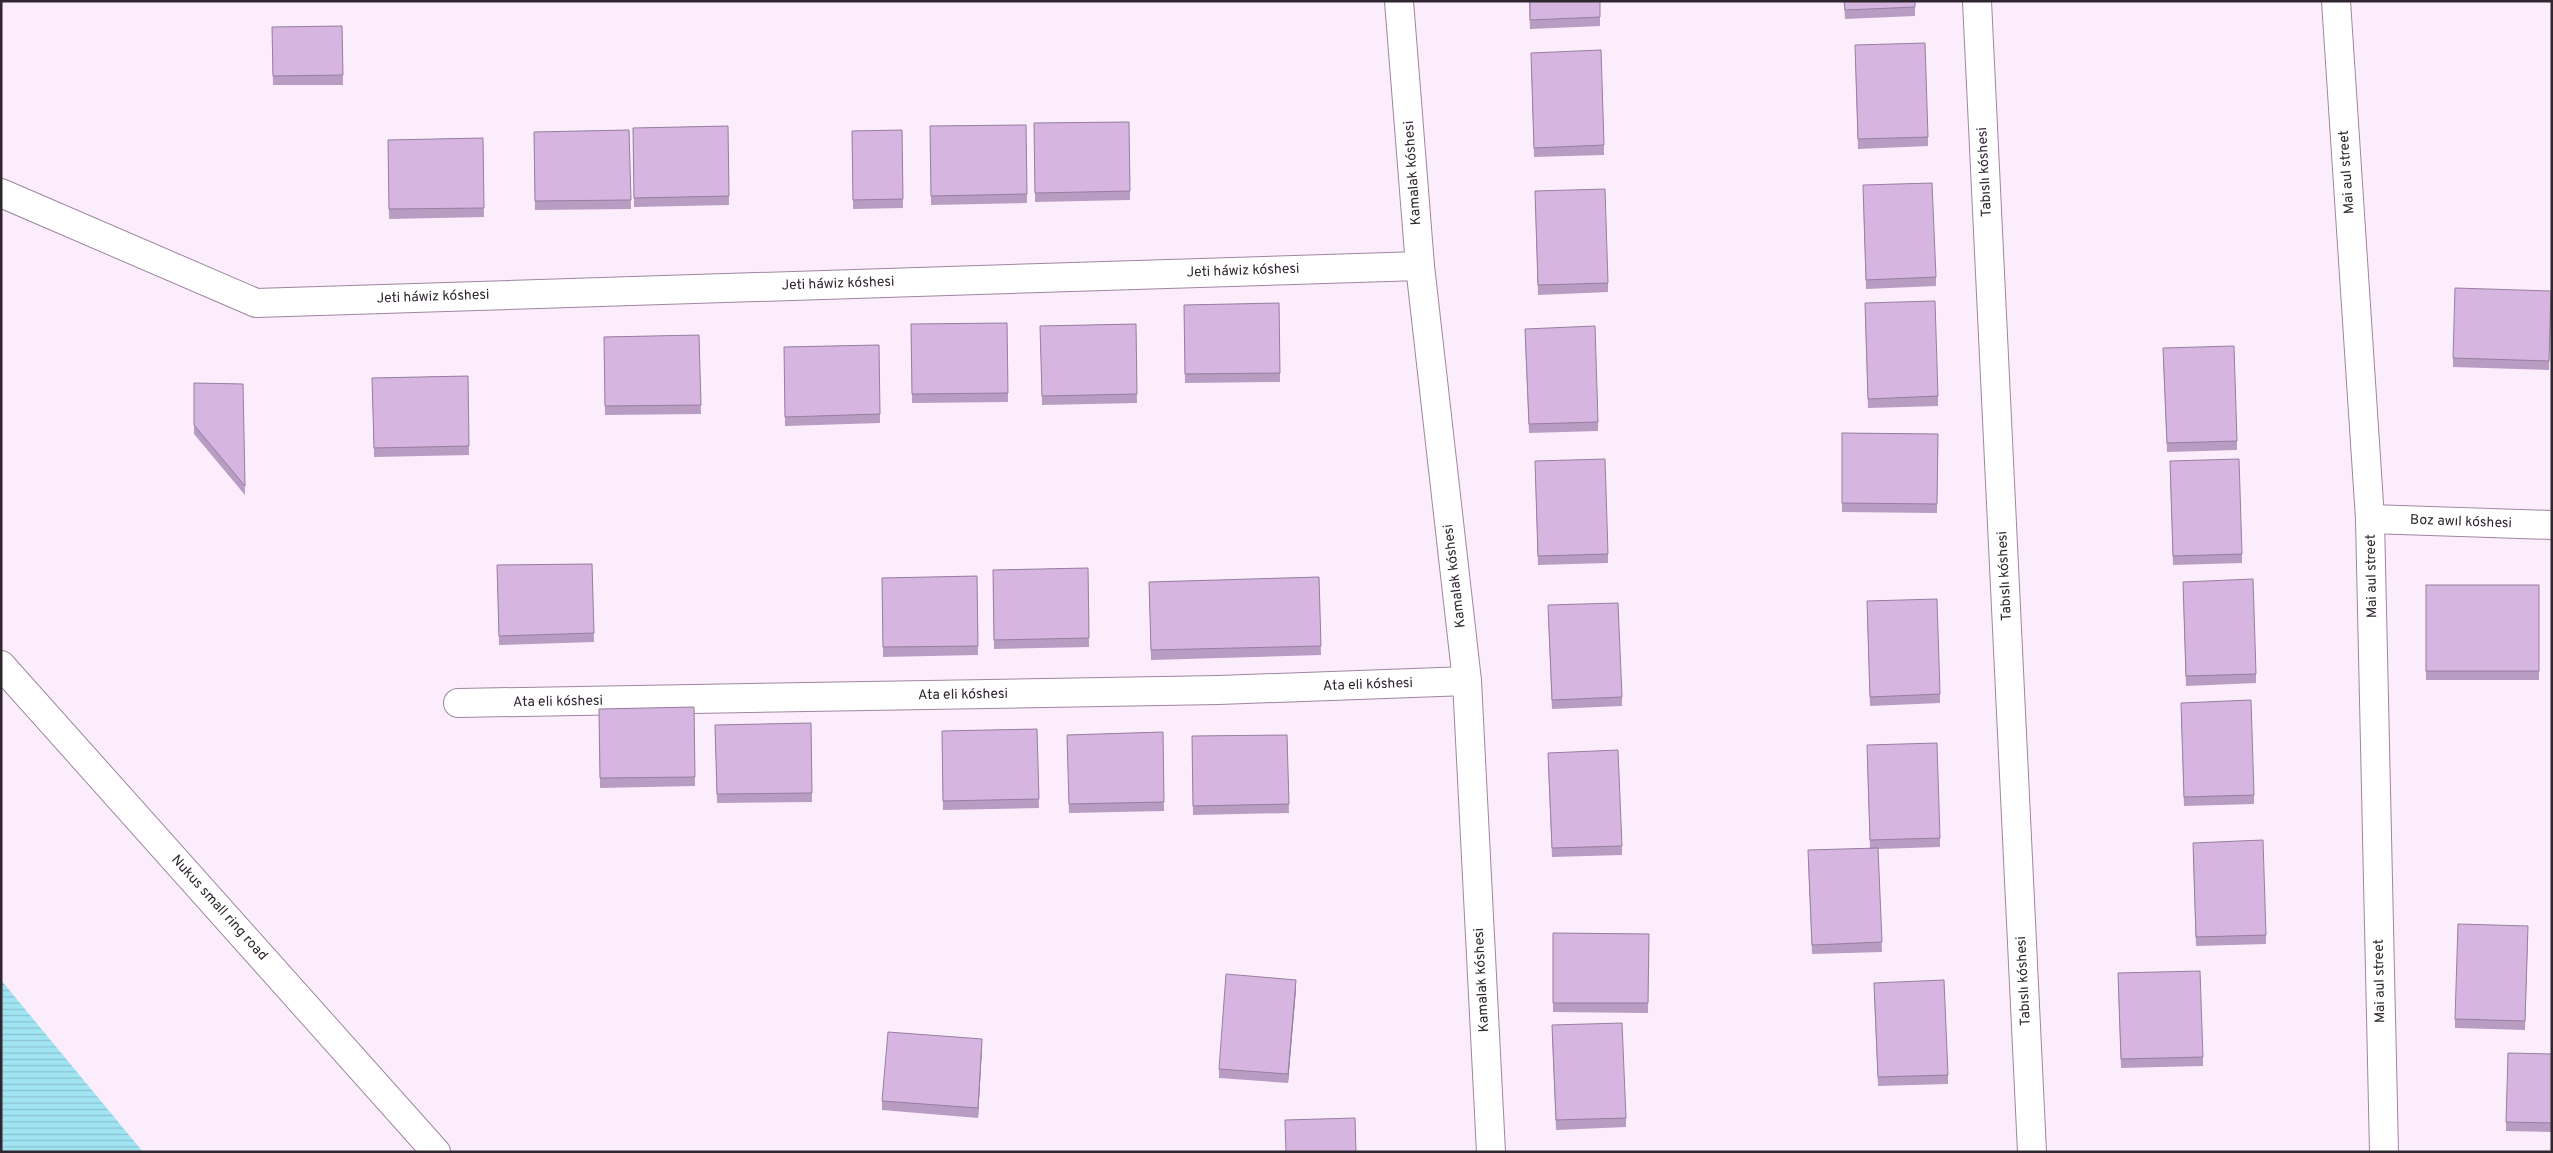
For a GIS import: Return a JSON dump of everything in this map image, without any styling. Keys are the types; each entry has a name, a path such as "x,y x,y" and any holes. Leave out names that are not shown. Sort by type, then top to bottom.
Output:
{"street":[{"name":"Kamalak kóshesi","path":"1399,1 1420,266 1467,681 1491,1152"},
{"name":"Tabıslı kóshesi","path":"1977,1 2032,1152"},
{"name":"Mai aul street","path":"2336,1 2370,519 2384,1152"},
{"name":"Jeti háwiz kóshesi","path":"1,193 256,303 1420,266"},
{"name":"Boz awıl kóshesi","path":"2370,519 2552,525"},
{"name":"Nukus small ring road","path":"1,665 436,1152"},
{"name":"Ata eli kóshesi","path":"458,704 1218,690 1467,681"}],"water":[{"path":"1,980 143,1152 1,1152"}],"building":[{"path":"1530,1 1600,1 1600,17 1530,20"},
{"path":"1844,1 1915,1 1915,7 1845,10"},
{"path":"342,26 343,75 273,76 272,27"},
{"path":"1925,43 1928,137 1858,139 1855,45"},
{"path":"1601,50 1604,145 1534,148 1531,53"},
{"path":"1129,122 1130,191 1035,193 1034,123"},
{"path":"1026,125 1027,194 931,196 930,126"},
{"path":"728,126 729,196 634,198 633,128"},
{"path":"629,130 631,200 535,201 534,132"},
{"path":"902,130 903,199 853,200 852,131"},
{"path":"483,138 484,208 389,209 388,140"},
{"path":"1932,183 1936,277 1866,280 1863,185"},
{"path":"1605,189 1608,283 1538,285 1535,191"},
{"path":"2455,288 2551,291 2549,361 2453,358"},
{"path":"1935,301 1938,396 1868,399 1865,303"},
{"path":"1279,303 1280,373 1185,374 1184,305"},
{"path":"1007,323 1008,393 912,394 911,324"},
{"path":"1136,324 1137,394 1042,396 1040,326"},
{"path":"1595,326 1598,422 1529,424 1525,329"},
{"path":"699,335 701,405 605,406 604,337"},
{"path":"879,345 880,414 785,417 784,347"},
{"path":"2234,346 2237,441 2167,443 2163,348"},
{"path":"468,376 469,446 374,448 372,378"},
{"path":"194,383 243,384 245,486 194,425"},
{"path":"1842,433 1938,434 1937,504 1842,503"},
{"path":"1605,459 1608,554 1538,556 1535,461"},
{"path":"2239,459 2242,554 2173,556 2170,461"},
{"path":"592,564 594,633 499,636 497,565"},
{"path":"1088,568 1089,638 994,640 993,570"},
{"path":"977,576 978,646 883,647 882,578"},
{"path":"1319,577 1321,646 1151,650 1149,582"},
{"path":"2253,579 2256,674 2186,676 2183,582"},
{"path":"2426,585 2539,585 2539,671 2426,671"},
{"path":"1937,599 1940,694 1870,697 1867,601"},
{"path":"1618,603 1622,697 1552,700 1548,605"},
{"path":"2251,700 2254,795 2184,797 2181,703"},
{"path":"694,707 695,777 600,778 599,709"},
{"path":"811,723 812,793 717,794 715,725"},
{"path":"1037,729 1039,799 943,801 942,731"},
{"path":"1163,732 1164,802 1069,804 1067,735"},
{"path":"1287,735 1289,804 1193,806 1192,736"},
{"path":"1937,743 1940,838 1870,840 1867,745"},
{"path":"1618,750 1622,846 1552,848 1548,753"},
{"path":"2263,840 2266,935 2196,937 2193,843"},
{"path":"1878,848 1882,942 1812,945 1808,850"},
{"path":"2458,924 2528,926 2525,1021 2455,1019"},
{"path":"1553,933 1649,934 1648,1003 1553,1003"},
{"path":"2200,971 2203,1057 2121,1059 2118,973"},
{"path":"1226,974 1296,980 1288,1074 1219,1069"},
{"path":"1944,980 1948,1075 1878,1077 1874,983"},
{"path":"1622,1023 1626,1118 1556,1120 1552,1025"},
{"path":"888,1032 982,1039 978,1108 882,1101"},
{"path":"2508,1053 2552,1054 2552,1123 2506,1122"},
{"path":"1355,1118 1356,1152 1286,1152 1285,1120"}]}
